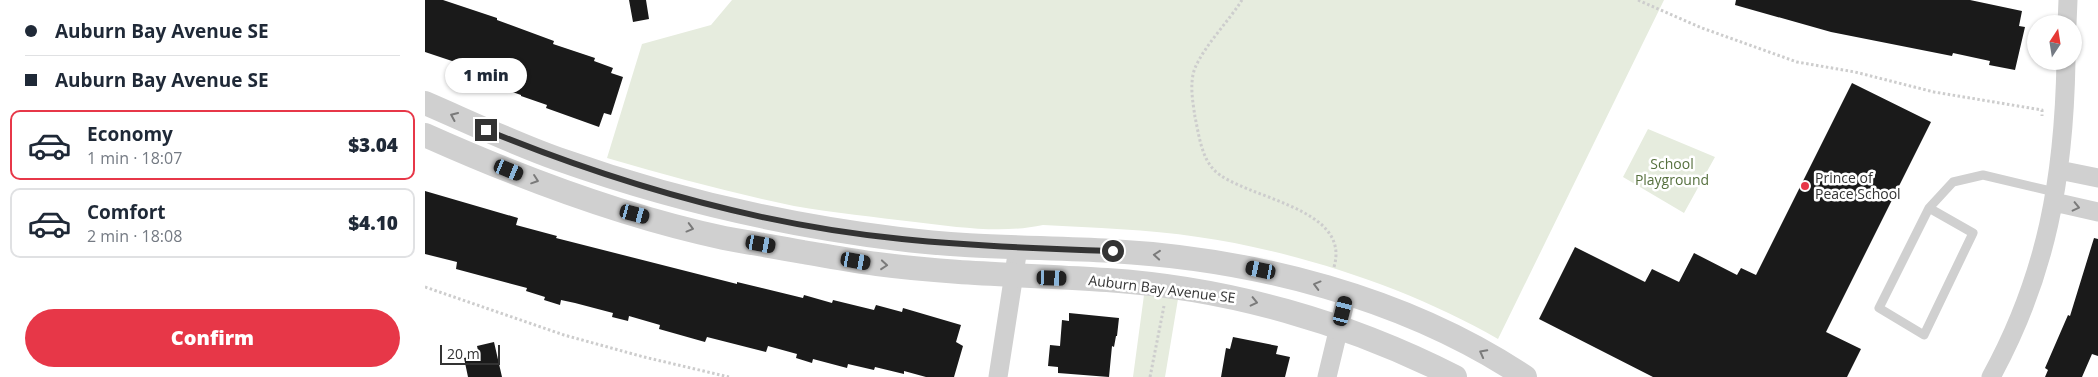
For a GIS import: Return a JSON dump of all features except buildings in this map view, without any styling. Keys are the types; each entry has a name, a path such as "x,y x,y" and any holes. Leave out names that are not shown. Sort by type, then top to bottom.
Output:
{"street":[{"path":"2067,15 2068,0"},
{"path":"1991,377 2011,340 2044,250 2059,170 2065,115 2067,70"},
{"path":"425,103 556,158 632,184 787,222 900,239 1018,248 1113,251 1188,258 1272,273 1347,294 1437,328 1525,377"},
{"name":"Auburn Bay Avenue SE","path":"425,135 544,184 618,209 723,237 875,264 1014,277 1108,280 1191,291 1274,307 1339,327 1406,352 1455,377"},
{"path":"2059,170 2098,178"},
{"path":"2055,197 2098,212"},
{"path":"998,377 1018,248"},
{"path":"1327,377 1347,294"}],"lane":[{"path":"1929,208 1973,233 1925,335 1879,308 1929,208 1953,182 1983,175 2055,197"}],"path":[{"path":"1242,0 1206,49 1194,70 1192,98 1201,147 1214,170 1235,184 1303,212 1318,223 1331,236 1335,248 1335,260 1331,275"},
{"path":"1638,0 1702,28 1797,62 1855,72 1934,92 2043,110 2042,118"},
{"path":"425,287 564,335 644,357 729,377"},
{"path":"1150,377 1164,305"}],"green space":[{"path":"732,0 1664,0 1498,339 1429,304 1353,274 1314,262 1236,243 1140,230 1043,225 1012,229 979,229 839,213 747,196 607,158 642,44 711,25"},
{"name":"School Playground","path":"1648,129 1715,157 1684,213 1623,177"},
{"path":"1144,295 1178,299 1165,377 1133,377"}],"place":[{"name":"Prince of Peace School","path":"1805,186"}],"route":[{"path":"486,130 556,158 632,184 787,222 900,239 1018,248 1113,251"}]}
